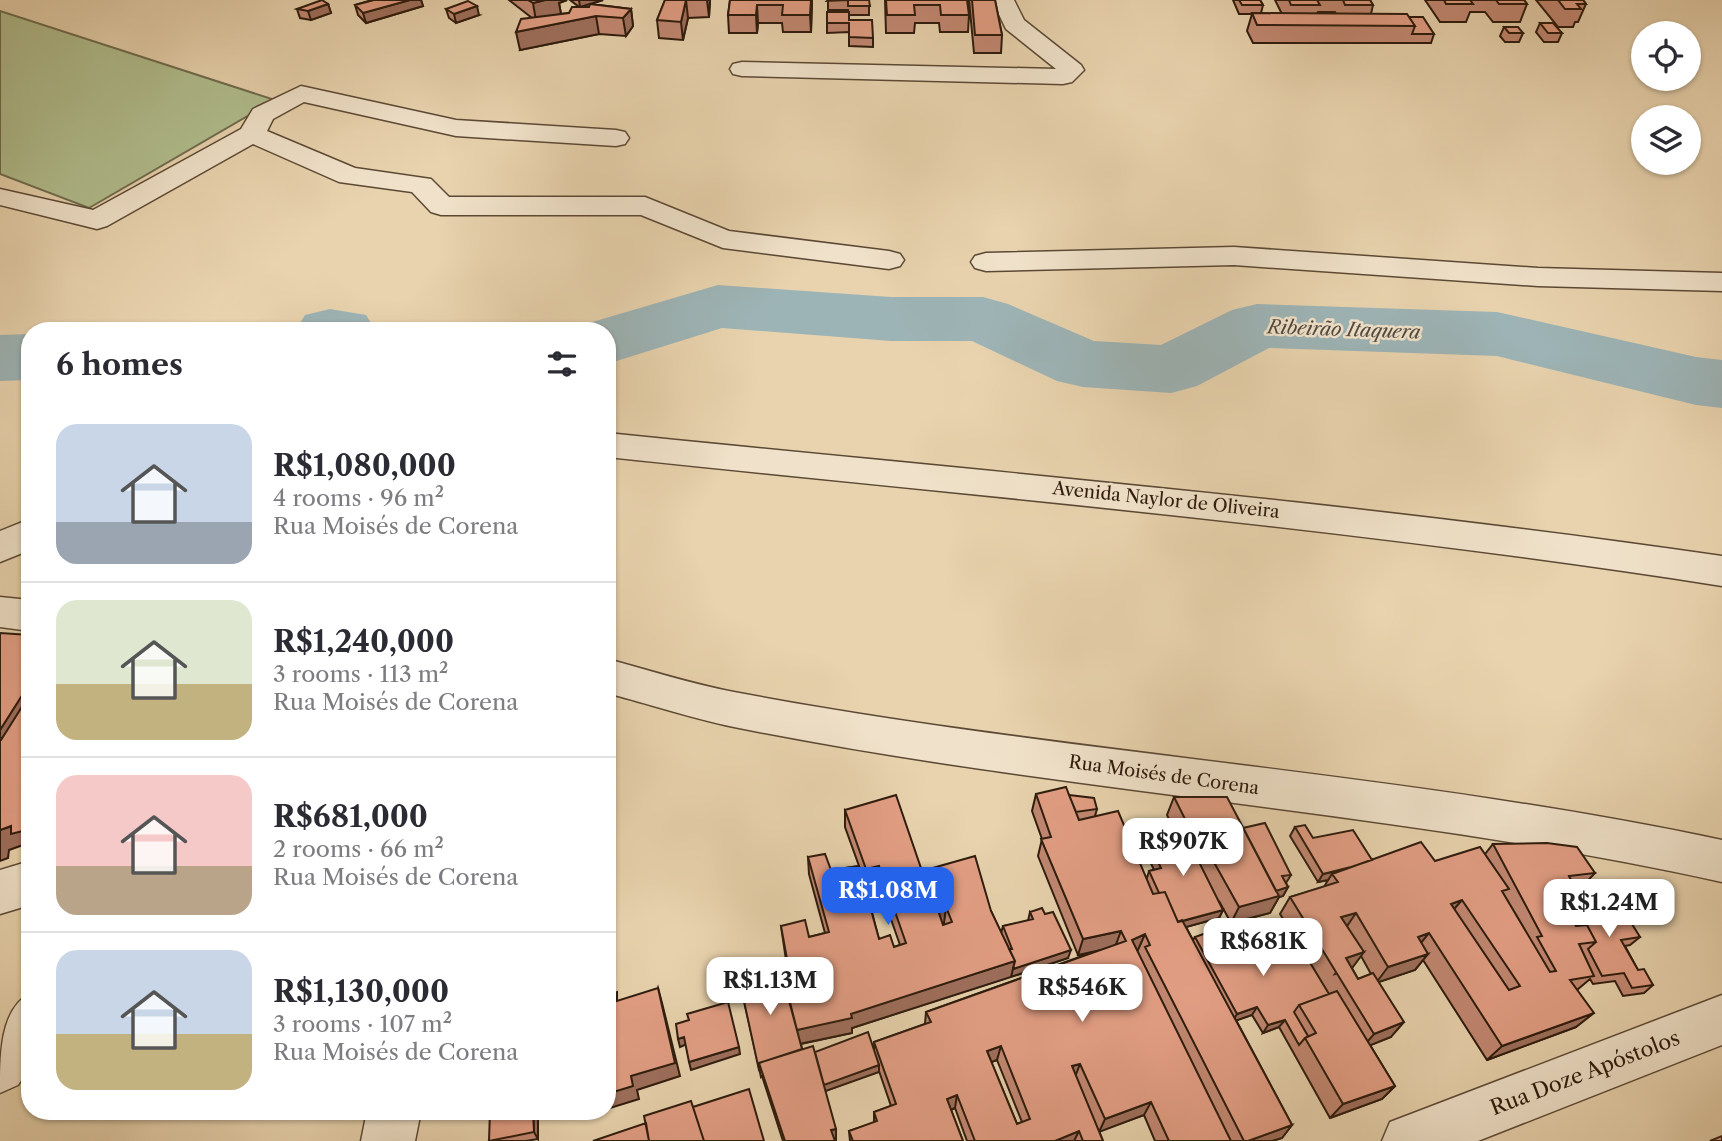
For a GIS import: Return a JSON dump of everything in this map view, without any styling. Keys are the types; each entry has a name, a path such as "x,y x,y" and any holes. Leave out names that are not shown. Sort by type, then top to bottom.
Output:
{"street":[{"path":"742,69 1063,77 1072,70 1014,24 1003,0"},
{"path":"0,197 97,220 252,134 262,114 302,94 456,128 616,138"},
{"path":"252,134 349,176 421,185 441,206 645,206 723,239 888,260"},
{"path":"986,262 1234,256 1538,277 1722,282"},
{"name":"Avenida Naylor de Oliveira","path":"616,446 1255,508 1569,546 1722,571"},
{"path":"0,548 21,538"},
{"path":"0,612 21,615"},
{"name":"Rua Moisés de Corena","path":"616,678 731,709 909,739 1597,834 1722,861"},
{"path":"0,892 21,886"},
{"name":"Rua Doze Apóstolos","path":"1409,1141 1722,1020"},
{"path":"0,1067 21,1033"},
{"path":"388,1141 392,1120"}],"green space":[{"path":"0,11 275,100 89,208 0,174"}],"building":[{"path":"322,0 328,4 308,11 297,9"},
{"path":"374,0 410,0 363,13 355,5"},
{"path":"665,0 686,0 681,22 657,20"},
{"path":"730,0 811,0 810,15 782,15 783,5 757,5 756,15 728,15"},
{"path":"848,0 869,0 870,6 848,6"},
{"path":"886,0 967,0 969,15 941,15 940,5 914,5 915,15 887,15"},
{"path":"972,0 995,0 1002,35 975,35"},
{"path":"1239,0 1260,0 1263,5 1242,5"},
{"path":"1289,0 1317,0 1320,5 1291,5"},
{"path":"1343,0 1370,0 1373,5 1345,5"},
{"path":"1444,0 1470,0 1473,4 1446,4"},
{"path":"1496,0 1524,0 1527,4 1499,4"},
{"path":"1558,0 1583,0 1586,4 1577,4 1581,9 1565,9"},
{"path":"468,1 477,6 454,14 446,9"},
{"path":"590,4 631,9 623,18 596,16 516,32 521,19 569,13 572,7 589,7"},
{"path":"827,12 849,12 849,20 872,20 873,38 849,37 849,23 827,23"},
{"path":"1252,13 1407,14 1415,26 1257,25"},
{"path":"1409,17 1423,17 1434,34 1412,34 1415,26"},
{"path":"1540,23 1553,23 1562,33 1548,33"},
{"path":"1504,27 1518,27 1523,33 1509,33"},
{"path":"0,633 21,634 21,697 0,730"},
{"path":"21,708 21,832 11,834 11,826 0,830 1,740"},
{"path":"1066,787 1079,820 1118,811 1153,894 1165,892 1178,922 1182,920 1292,1125 1244,1141 1145,947 1150,945 1145,934 1132,940 1231,1141 1169,1141 1151,1102 1105,1119 1080,1064 1072,1066 1103,1141 1083,1141 1079,1131 1055,1141 975,1141 957,1095 947,1099 963,1141 853,1141 849,1131 877,1121 874,1112 896,1104 874,1042 931,1022 926,1012 1126,941 1121,931 1083,939 1041,839 1051,837 1036,794","holes":["1001,1046 1030,1119 1017,1124 987,1051"]},
{"path":"896,795 922,871 975,856 991,911 1015,961 851,1014 852,1018 797,1030 780,963 787,959 781,926 805,920 809,937 829,932 808,857 825,854 831,870 859,866 879,939 890,935 894,947 906,943 879,866 866,869 845,810","holes":["946,907 952,922 943,925 938,910"]},
{"path":"1069,795 1094,798 1097,809 1076,812"},
{"path":"1174,797 1227,797 1279,896 1239,907 1201,839 1196,841"},
{"path":"1265,823 1291,875 1282,876 1288,887 1276,891 1243,828"},
{"path":"1305,825 1313,838 1353,830 1372,860 1323,874 1295,827"},
{"path":"1184,832 1223,910 1178,922 1165,892 1159,893 1149,871 1161,868 1148,841"},
{"path":"1421,842 1435,861 1480,847 1509,889 1502,891 1550,972 1556,971 1537,937 1542,936 1493,844 1547,843 1577,847 1595,873 1569,876 1573,884 1563,885 1569,896 1560,898 1576,926 1587,925 1596,942 1579,944 1594,976 1570,980 1594,1013 1502,1046 1429,933 1418,937 1428,954 1388,967 1356,913 1341,917 1364,952 1346,958 1358,979 1373,973 1404,1022 1374,1034 1290,897 1338,882 1332,874","holes":["1462,900 1520,986 1509,990 1451,904"]},
{"path":"1602,900 1607,909 1622,908 1640,937 1621,940 1638,970 1644,969 1653,985 1632,988 1624,973 1602,976 1588,949 1596,942 1587,925 1576,926 1563,903"},
{"path":"1042,908 1045,914 1053,912 1071,950 1013,969 1015,961 1003,926 1033,919 1030,912"},
{"path":"1231,924 1247,954 1280,942 1288,956 1303,951 1329,994 1299,1005 1294,1012 1308,1036 1299,1045 1285,1020 1268,1025 1257,1007 1237,1014 1195,937"},
{"path":"781,971 802,1049 759,1063 759,1070 740,983"},
{"path":"658,988 675,1063 631,1076 633,1086 616,1091 617,992 617,1001"},
{"path":"1337,991 1395,1086 1343,1104 1305,1038 1316,1033 1299,1005"},
{"path":"728,1002 739,1047 689,1062 684,1037 678,1039 676,1024 689,1020 687,1014"},
{"path":"868,1032 879,1065 824,1085 815,1052"},
{"path":"813,1046 836,1129 831,1130 835,1141 785,1141 759,1063"},
{"path":"749,1089 764,1141 704,1141 693,1107"},
{"path":"691,1101 704,1141 649,1141 644,1116"},
{"path":"490,1120 533,1120 534,1132 489,1141"},
{"path":"646,1123 649,1141 593,1141"}],"waterway":[{"name":"Ribeirão Itaquera","path":"616,338 718,306 891,319 983,319 1083,364 1171,369 1257,326 1497,334 1696,381 1722,384"},
{"name":"Ribeirão Itaquera","path":"0,358 21,357"}]}
